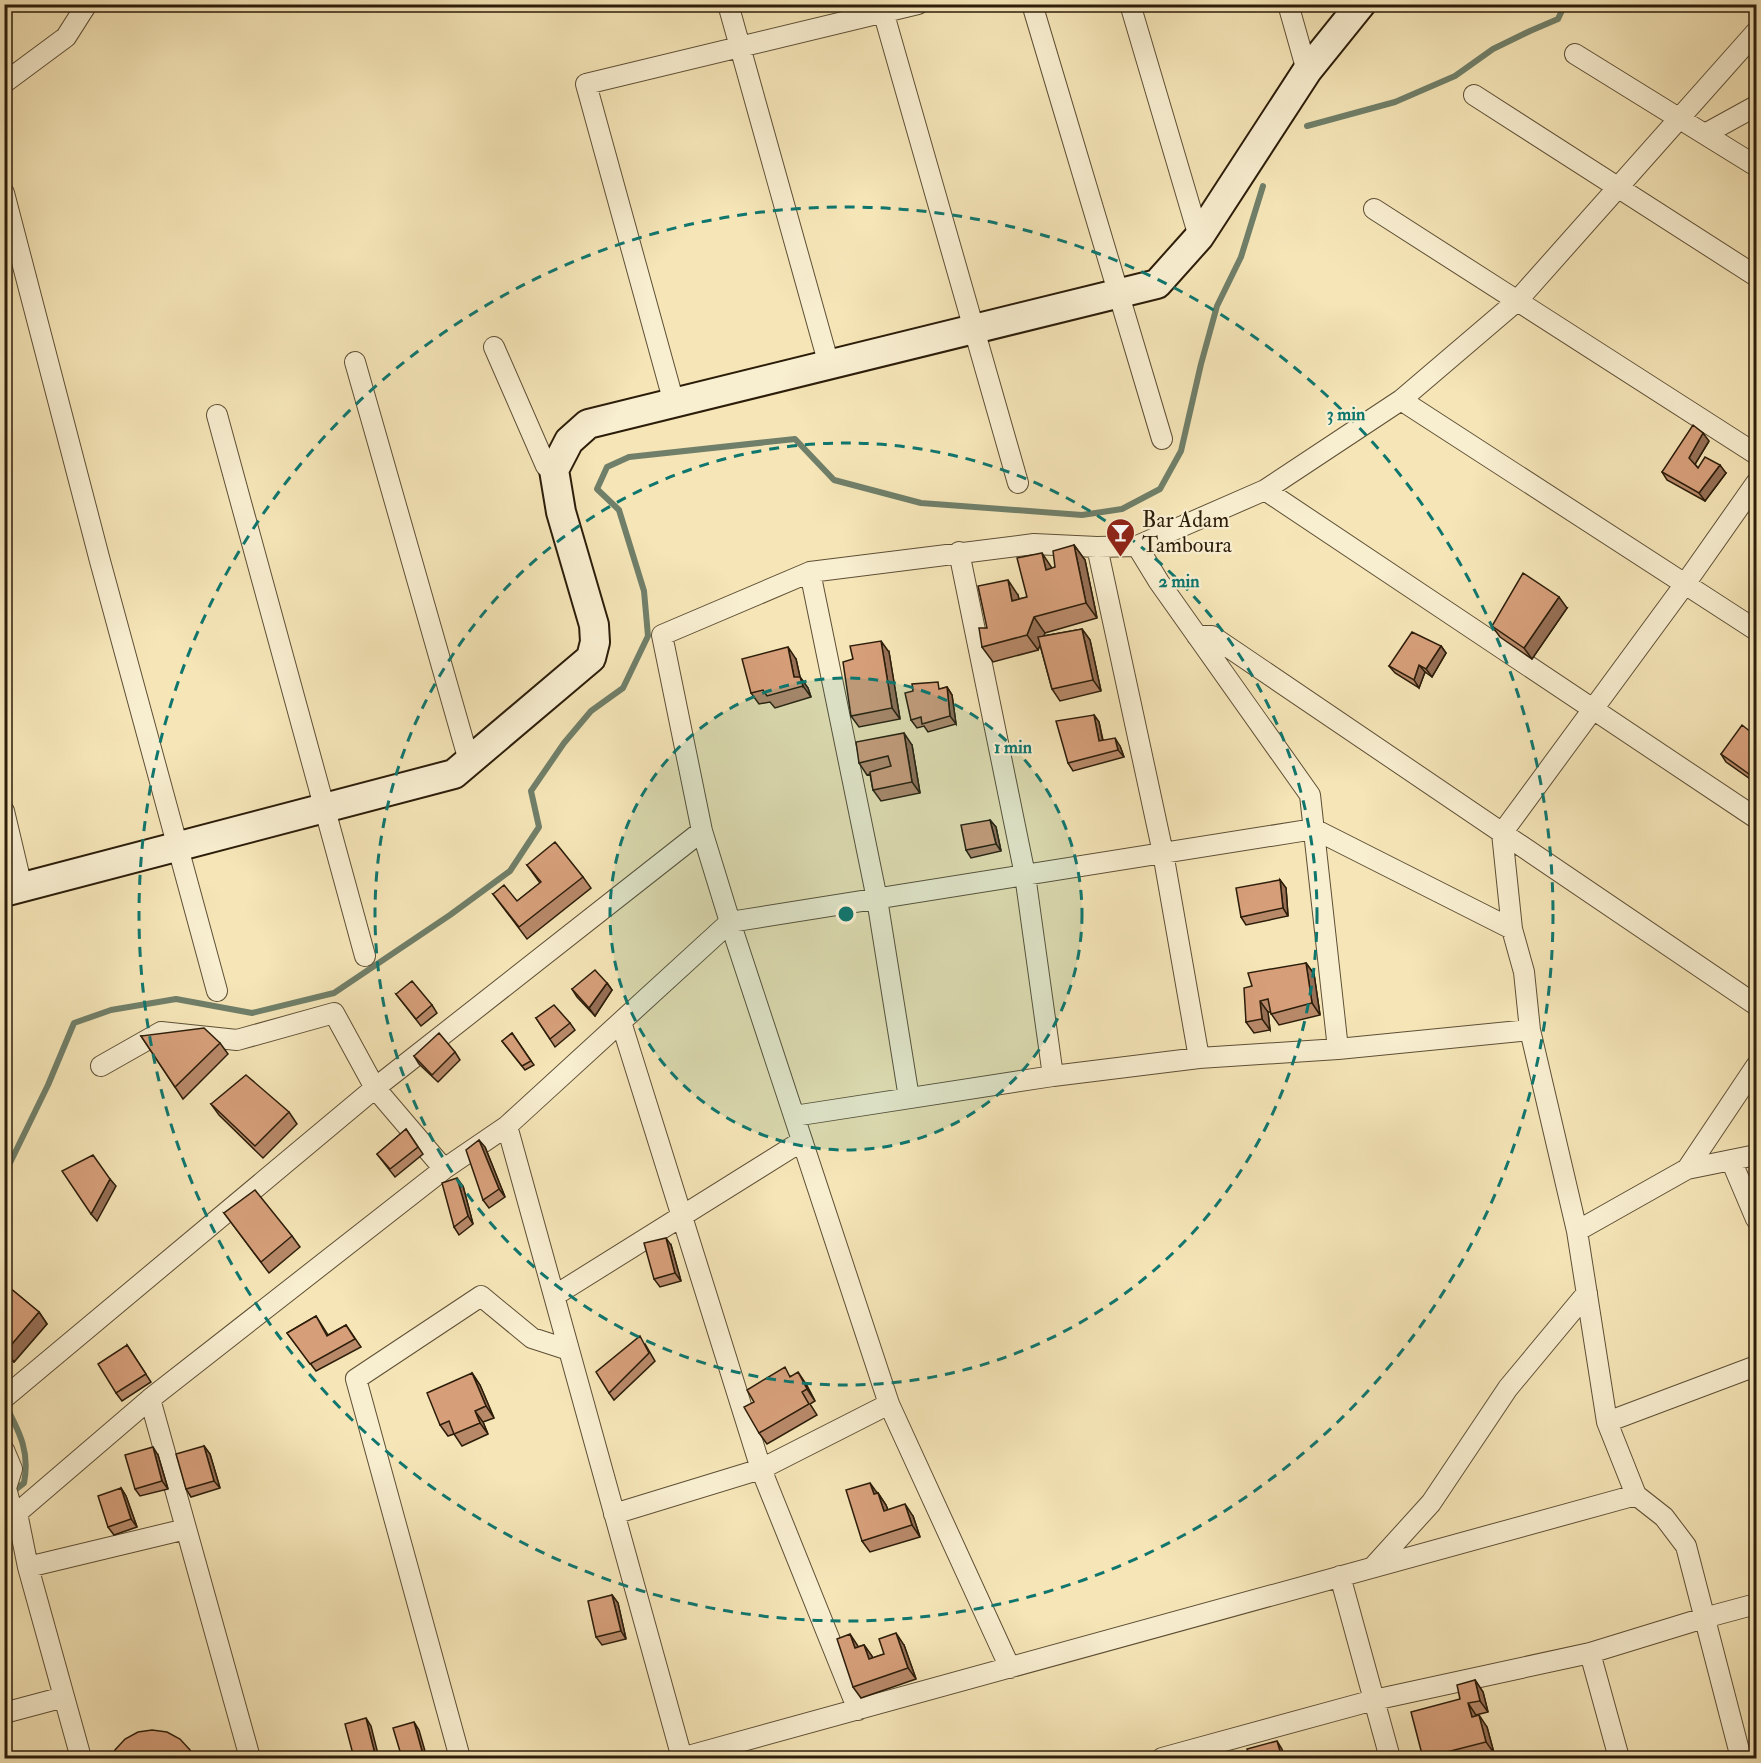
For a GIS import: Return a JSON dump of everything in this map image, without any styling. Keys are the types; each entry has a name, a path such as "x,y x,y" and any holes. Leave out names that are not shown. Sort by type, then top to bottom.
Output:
{"street":[{"path":"4,83 66,37 87,4"},
{"path":"728,4 829,365"},
{"path":"674,403 586,84 740,47 882,9 918,4"},
{"path":"1032,4 1162,439"},
{"path":"1130,4 1198,237"},
{"path":"1288,4 1307,71"},
{"path":"4,812 13,889 454,774 591,658 595,642 594,625 561,512 554,470 568,441 588,424 1157,284 1198,237 1307,71 1361,4"},
{"path":"882,9 1018,483"},
{"path":"1010,1668 888,1404 702,831 662,635 810,572 1034,543 1097,547 1137,546 1265,490 1401,400 1517,301 1756,32"},
{"path":"1575,54 1756,166"},
{"path":"1474,95 1756,276"},
{"path":"1705,134 1756,106"},
{"path":"4,193 216,991"},
{"path":"1374,209 1756,454"},
{"path":"494,347 546,466 554,470"},
{"path":"355,362 469,761"},
{"path":"1401,400 1756,630"},
{"path":"217,415 365,956"},
{"path":"1741,1758 1686,1546 1664,1517 1636,1495 1607,1422 1577,1231 1530,1030 1524,972 1512,929 1502,833 1685,584 1756,483"},
{"path":"1265,490 1756,818"},
{"path":"1137,546 1159,582 1310,795 1338,1049"},
{"path":"1097,547 1163,853 1199,1058"},
{"path":"958,552 1025,875 1053,1076"},
{"path":"810,572 877,899 909,1098"},
{"path":"1197,636 1212,636 1756,1005"},
{"path":"10,1489 150,1399 444,1169 507,1126 730,922 1314,829 1512,929"},
{"path":"4,1398 375,1088 702,831"},
{"path":"101,1066 161,1032 237,1040 334,1013 375,1088 444,1169"},
{"path":"621,1022 760,1469 858,1710"},
{"path":"794,1116 1053,1076 1199,1058 1338,1049 1530,1030"},
{"path":"1686,1169 1756,1066"},
{"path":"507,1126 682,1758 1636,1495"},
{"path":"554,1296 802,1141"},
{"path":"1577,1231 1686,1169 1756,1155"},
{"path":"1731,1160 1756,1219"},
{"path":"1373,1568 1431,1503 1508,1388 1587,1293"},
{"path":"460,1758 356,1379 481,1296 532,1338 569,1350"},
{"path":"1607,1422 1756,1366"},
{"path":"150,1399 250,1758"},
{"path":"615,1514 760,1469 888,1404"},
{"path":"4,1450 10,1489 28,1567 81,1758"},
{"path":"28,1567 186,1529"},
{"path":"1340,1576 1390,1758"},
{"path":"1162,1758 1182,1756 1374,1700 1590,1653 1756,1604"},
{"path":"1590,1653 1619,1758"},
{"path":"4,1713 64,1697"}],"building":[{"path":"1693,425 1703,433 1689,458 1698,468 1705,457 1720,465 1699,493 1662,472"},
{"path":"1074,545 1086,603 1034,617 1027,635 982,647 979,628 987,628 978,586 1008,580 1012,601 1027,597 1017,558 1042,553 1046,570 1055,567 1053,551"},
{"path":"1523,573 1559,597 1524,648 1492,626"},
{"path":"1082,629 1093,680 1052,689 1038,637"},
{"path":"1412,632 1441,646 1426,669 1419,665 1414,680 1389,666"},
{"path":"881,641 892,708 851,716 843,662 853,659 850,646"},
{"path":"788,647 794,677 800,677 803,686 767,696 763,690 751,693 742,659"},
{"path":"938,682 939,689 947,687 950,716 922,724 921,717 911,720 905,693 913,691 912,684"},
{"path":"1094,715 1099,741 1115,738 1118,750 1068,763 1056,721"},
{"path":"1742,725 1756,736 1756,779 1721,754"},
{"path":"904,733 912,782 873,790 870,772 891,766 888,756 859,763 856,742"},
{"path":"990,820 996,844 966,850 961,825"},
{"path":"555,842 583,877 519,927 493,894 504,885 517,901 541,882 527,865"},
{"path":"1280,880 1283,908 1241,917 1236,888"},
{"path":"1306,963 1312,1003 1271,1014 1268,999 1260,1001 1262,1019 1246,1022 1244,988 1252,986 1248,973"},
{"path":"595,970 607,983 589,1008 572,989"},
{"path":"412,981 432,1005 416,1019 396,994"},
{"path":"554,1005 570,1023 550,1039 536,1018"},
{"path":"204,1028 220,1043 175,1087 141,1036"},
{"path":"439,1033 455,1052 432,1075 414,1056"},
{"path":"512,1033 531,1061 522,1066 502,1041"},
{"path":"246,1075 289,1112 255,1146 211,1104"},
{"path":"406,1129 418,1147 390,1169 377,1154"},
{"path":"479,1140 499,1189 483,1200 466,1150"},
{"path":"93,1155 110,1179 91,1214 62,1171"},
{"path":"457,1178 468,1216 454,1227 442,1183"},
{"path":"255,1190 292,1236 261,1262 224,1213"},
{"path":"666,1238 675,1273 654,1279 644,1243"},
{"path":"4,1283 39,1312 6,1351 4,1349"},
{"path":"316,1316 327,1336 346,1325 355,1339 310,1364 287,1333"},
{"path":"640,1336 649,1353 609,1393 596,1372"},
{"path":"127,1345 146,1374 116,1393 98,1364"},
{"path":"785,1367 790,1377 798,1372 807,1389 802,1392 809,1404 759,1433 744,1407 754,1402 747,1390"},
{"path":"472,1373 486,1406 475,1411 480,1423 454,1434 449,1421 440,1425 427,1393"},
{"path":"204,1446 214,1481 186,1489 176,1454"},
{"path":"153,1447 162,1481 135,1489 125,1455"},
{"path":"870,1483 874,1494 878,1493 884,1511 905,1504 912,1525 862,1541 846,1490"},
{"path":"121,1488 131,1519 108,1527 98,1496"},
{"path":"612,1595 621,1631 596,1637 588,1601"},
{"path":"896,1633 908,1668 853,1687 837,1639 850,1634 855,1648 864,1645 869,1659 884,1654 879,1639"},
{"path":"1475,1680 1480,1701 1468,1703 1472,1717 1479,1715 1486,1742 1423,1758 1411,1712 1460,1699 1457,1685"},
{"path":"366,1718 376,1758 354,1758 345,1724"},
{"path":"414,1722 424,1758 402,1758 393,1728"},
{"path":"152,1730 167,1732 180,1739 194,1758 111,1758 125,1739 138,1732"},
{"path":"1277,1741 1282,1758 1250,1758 1247,1749"}],"waterway":[{"path":"1307,126 1395,102 1455,76 1493,49 1558,19 1565,4"},
{"path":"4,1169 8,1167 48,1085 74,1023 111,1010 176,999 252,1013 334,993 450,915 510,871 539,827 531,791 564,743 591,711 623,688 648,636 644,591 619,510 597,489 607,467 629,457 795,439 834,480 921,503 1082,515 1122,509 1160,489 1181,451 1217,306 1241,257 1263,186"},
{"path":"6,1406 19,1434 26,1462 24,1483 11,1493"}],"place":[{"name":"Bar Adam Tamboura","path":"1121,558"}]}
